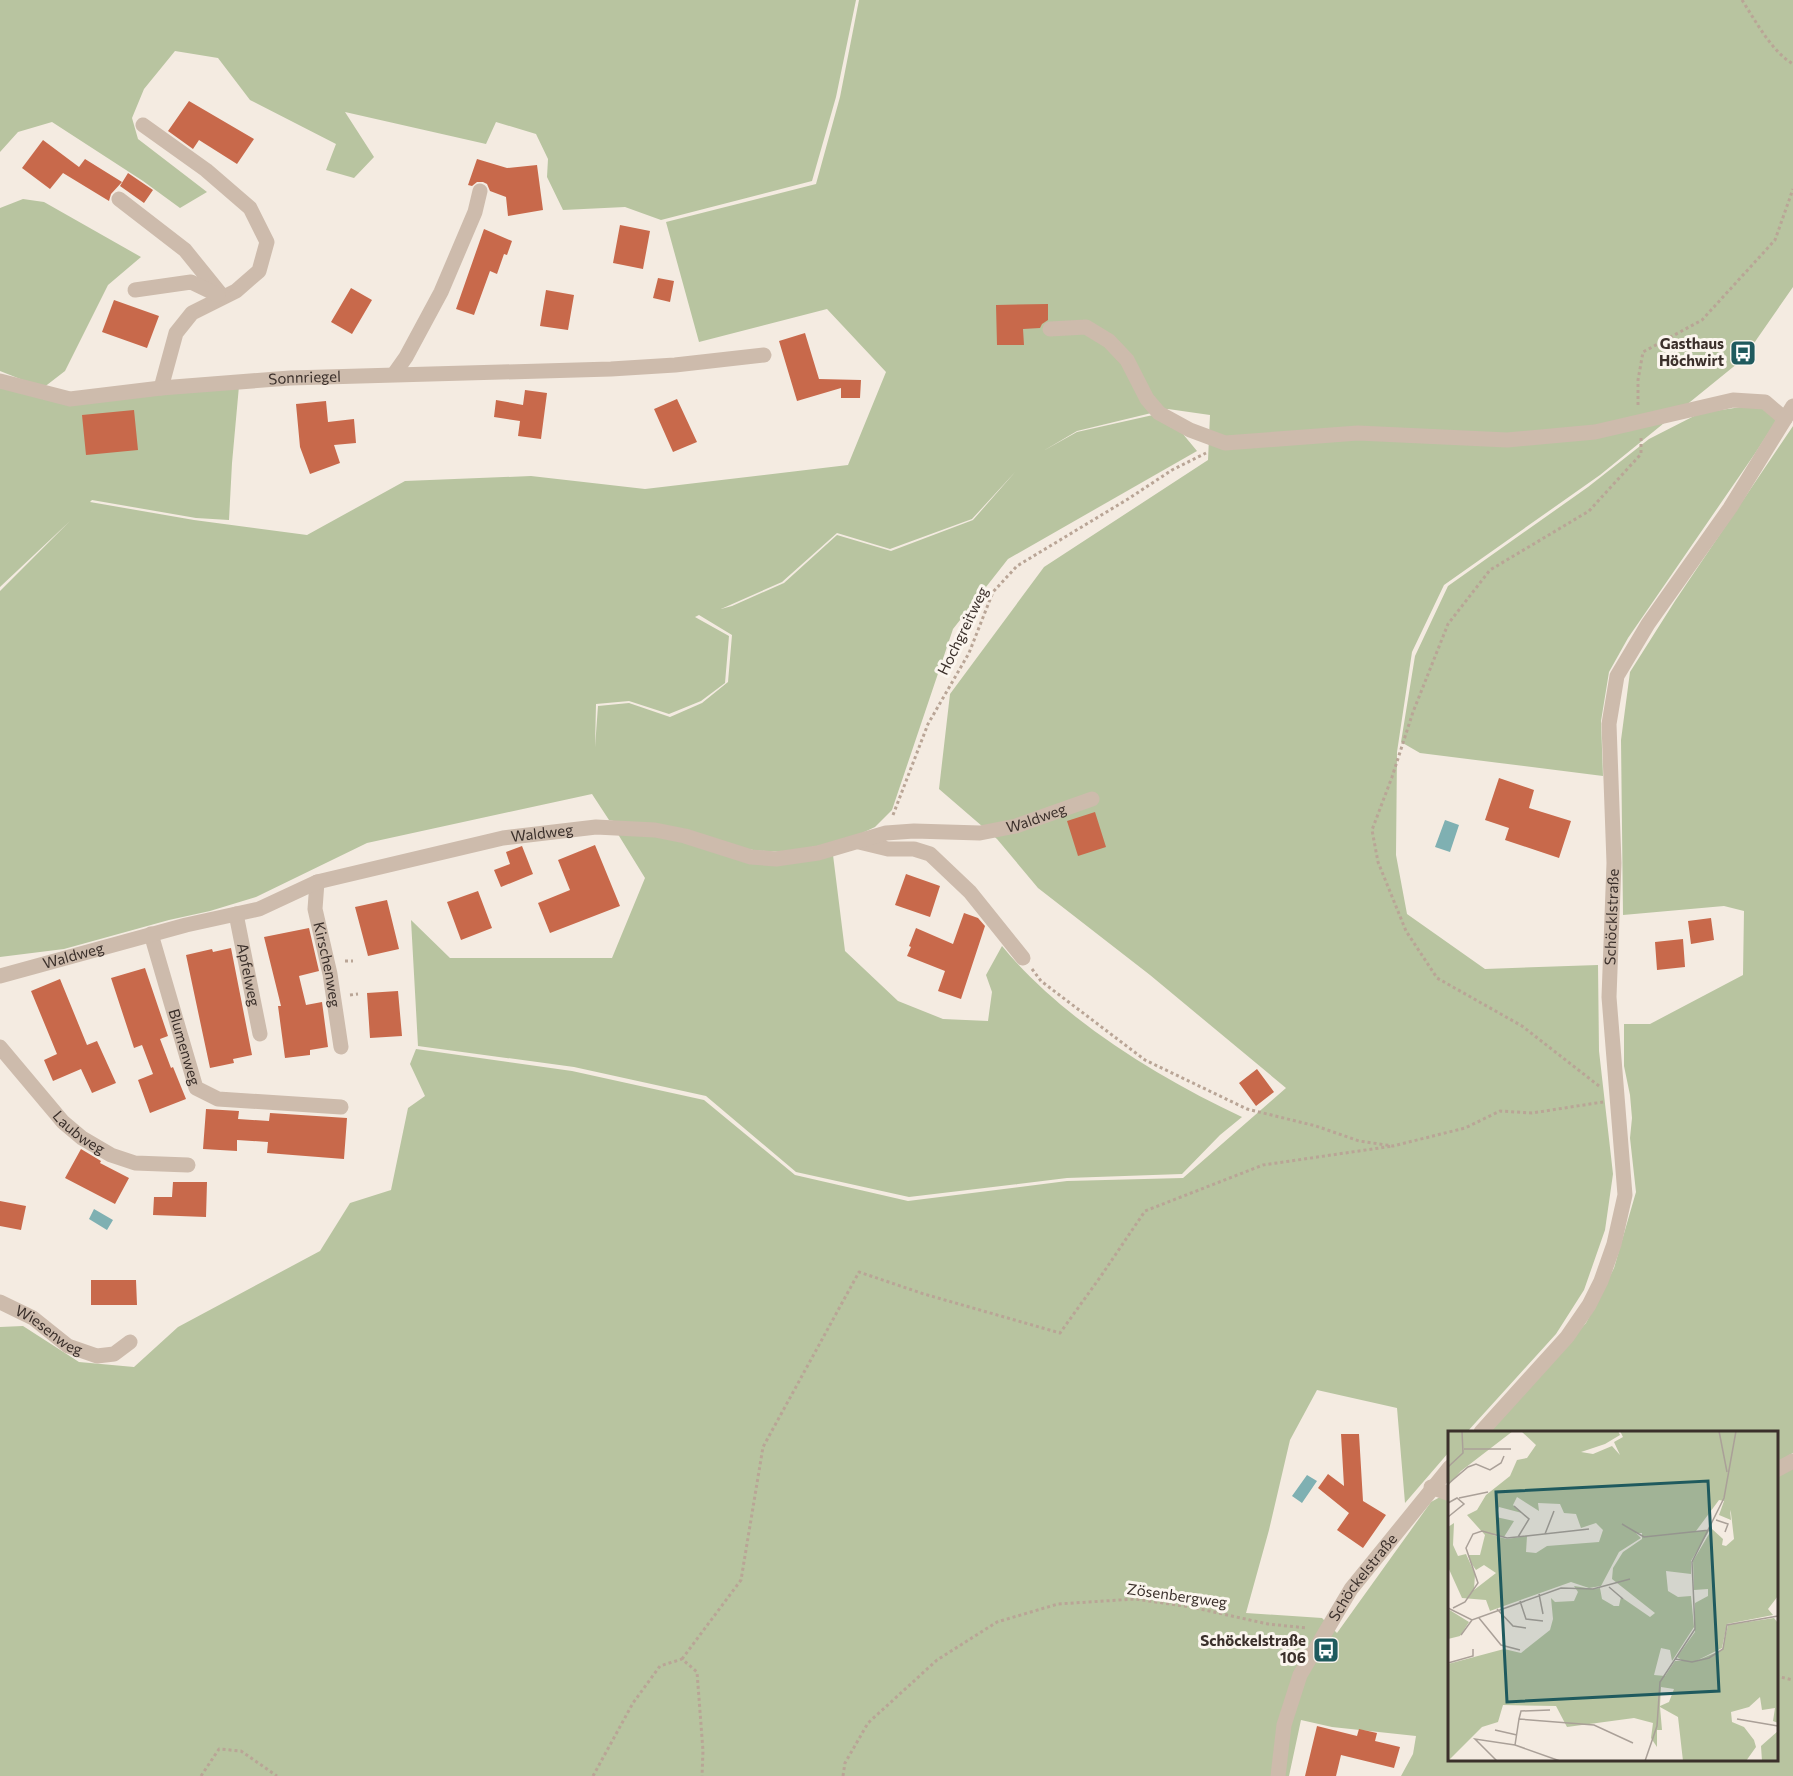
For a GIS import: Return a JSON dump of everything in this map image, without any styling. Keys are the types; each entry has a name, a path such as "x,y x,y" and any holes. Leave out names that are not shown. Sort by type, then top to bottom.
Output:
{"street":[{"path":"143,125 206,170 250,208 267,242 259,271 236,291 192,313 176,333 161,388"},
{"path":"394,374 406,357 441,292 475,212 480,191"},
{"path":"119,199 185,250 223,297"},
{"path":"135,290 191,282 223,297"},
{"path":"1050,329 1086,327 1109,341 1127,360 1147,399 1159,413 1190,430 1225,443 1358,433 1507,440 1595,432 1733,400 1765,402 1789,412"},
{"name":"Sonnriegel","path":"0,381 69,399 161,388 290,378 675,366 764,355"},
{"name":"Schöcklstraße","path":"1482,1431 1568,1336 1589,1305 1601,1281 1614,1244 1625,1195 1609,998 1614,863 1609,724 1617,676 1648,624 1730,508 1789,412"},
{"name":"Waldweg","path":"0,976 151,934 259,909 317,882 502,838 596,827 655,830 685,836 751,857 776,859 818,853 886,833 914,831 980,833 1016,826 1092,799"},
{"path":"859,842 888,849 914,849 930,854 970,892 1023,958"},
{"name":"Kirschenweg","path":"317,882 315,909 330,974 340,1047"},
{"name":"Apfelweg","path":"236,914 260,1034"},
{"name":"Blumenweg","path":"151,934 196,1088 218,1099 341,1107"},
{"name":"Laubweg","path":"0,1047 63,1122 82,1138 111,1155 135,1163 188,1165"},
{"name":"Wiesenweg","path":"0,1302 33,1318 68,1346 97,1356 114,1354 130,1342"},
{"path":"1778,1469 1793,1461"},
{"path":"1448,1468 1431,1488 1448,1494"},
{"name":"Schöckelstraße","path":"1278,1776 1284,1725 1300,1675 1351,1589 1431,1488"}],"path":[{"path":"1742,0 1764,34 1793,64"},
{"path":"1617,1100 1522,1026 1437,978 1406,931 1378,862 1372,830 1413,712 1448,624 1490,570 1589,511 1641,454 1641,438 1637,422 1638,380 1643,352 1702,320 1775,240 1793,189"},
{"name":"Hochgreitweg","path":"886,833 928,724 969,653 993,592 1017,566 1172,470 1225,443"},
{"path":"1023,958 1041,981 1145,1060 1247,1109 1316,1126 1359,1141 1394,1146"},
{"path":"593,1776 633,1703 660,1666 682,1659 741,1580 763,1447 859,1272 924,1294 1060,1333 1145,1212 1263,1165 1394,1146 1466,1128 1500,1111 1532,1113 1617,1100"},
{"name":"Zösenbergweg","path":"843,1776 845,1763 868,1723 937,1660 997,1623 1038,1610 1058,1604 1135,1599 1191,1607 1268,1624 1327,1630"},
{"path":"682,1659 697,1672 703,1751 702,1776"},
{"path":"1778,1676 1793,1680"},
{"path":"201,1776 219,1749 241,1750 277,1776"}],"green space":[{"path":"0,0 856,0 836,97 812,181 661,220 625,207 563,210 547,177 548,159 536,134 496,122 486,144 345,112 374,157 354,178 326,170 336,144 250,100 218,58 175,51 144,89 132,118 138,139 207,192 180,208 52,122 18,132 0,152"},
{"path":"859,0 1793,0 1793,287 1743,359 1600,475 1444,585 1412,652 1397,752 1396,855 1407,914 1485,969 1598,965 1599,1051 1613,1174 1605,1230 1584,1290 1556,1334 1468,1431 1448,1431 1448,1453 1405,1503 1397,1408 1317,1390 1290,1440 1269,1530 1246,1613 1322,1618 1337,1633 1431,1502 1440,1497 1448,1499 1448,1761 1778,1761 1778,1476 1793,1466 1793,1776 1401,1776 1413,1754 1416,1736 1332,1727 1301,1720 1289,1776 0,1776 0,1327 23,1326 79,1362 134,1367 178,1327 320,1251 350,1203 391,1190 408,1108 425,1096 410,1064 416,1049 572,1071 704,1100 795,1175 908,1201 1067,1181 1183,1178 1286,1088 1150,975 1038,888 997,839 939,789 950,694 1044,567 1208,460 1210,415 1168,409 1077,431 1043,451 1077,432 1153,415 1178,428 1197,451 1008,559 953,629 892,810 875,827 845,841 772,854 609,820 592,794 367,843 256,897 64,949 0,957 0,591 70,521 0,587 0,385 46,400 239,386 229,520 196,518 92,500 90,502 194,520 307,535 405,481 531,476 645,489 848,465 886,372 827,309 699,342 666,222 816,184 840,97","holes":["1016,471 973,520 891,551 837,535 784,583 721,609 782,582 837,533 890,549 972,519","699,615 732,635 728,682 702,703 670,717 629,703 598,706 595,747 596,704 629,701 669,714 701,701 725,683 729,636 695,617"]},
{"path":"23,199 44,202 141,257 108,285 65,371 43,388 0,371 0,208"},
{"path":"1748,406 1769,410 1776,421 1628,638 1609,672 1601,721 1603,776 1420,753 1401,742 1415,656 1448,586 1588,487 1649,439 1700,413"},
{"path":"1793,426 1793,1453 1778,1461 1778,1431 1489,1431 1586,1323 1614,1268 1636,1192 1630,1138 1632,1118 1630,1095 1624,1066 1624,1024 1650,1024 1743,975 1744,911 1724,906 1623,915 1621,740 1630,672"},
{"path":"616,831 671,837 714,848 833,855 845,951 898,1001 943,1019 988,1021 992,992 986,975 1002,946 1026,973 1082,1022 1177,1084 1242,1117 1220,1135 1182,1174 1067,1178 909,1197 796,1172 706,1096 574,1067 418,1046 411,920 450,958 612,958 645,878"}],"water":[{"path":"1445,820 1459,825 1450,852 1435,847"},
{"path":"94,1209 113,1220 107,1230 89,1219"},
{"path":"1307,1475 1317,1481 1302,1503 1292,1496"}],"building":[{"path":"189,101 254,139 237,164 199,140 193,149 168,131"},
{"path":"43,140 79,167 85,159 122,182 111,194 109,201 63,173 50,189 22,168"},
{"path":"477,159 507,168 537,165 543,210 508,216 506,197 490,191 487,184 483,182 468,185"},
{"path":"128,173 153,190 144,203 120,186"},
{"path":"620,225 650,231 643,269 613,263"},
{"path":"484,229 512,241 507,255 504,254 497,274 490,271 474,315 456,309"},
{"path":"658,278 674,281 670,302 653,298"},
{"path":"351,288 372,300 352,334 331,322"},
{"path":"546,290 574,295 568,330 540,326"},
{"path":"114,300 159,316 147,348 102,332"},
{"path":"1048,304 1048,320 1040,328 1023,329 1024,345 997,345 996,305"},
{"path":"805,333 819,379 861,380 860,398 841,398 841,388 797,401 779,341"},
{"path":"525,390 547,393 541,439 518,436 520,421 494,417 496,400 523,405"},
{"path":"677,399 697,442 673,452 654,409"},
{"path":"326,401 328,422 354,419 356,443 334,445 340,463 310,474 300,447 296,404"},
{"path":"134,410 138,450 86,455 82,415"},
{"path":"1499,778 1534,790 1529,808 1571,821 1559,858 1505,840 1509,828 1485,820"},
{"path":"1095,812 1106,847 1078,856 1067,821"},
{"path":"595,845 620,906 550,933 538,903 570,890 558,860"},
{"path":"522,846 533,874 501,887 494,870 510,864 506,852"},
{"path":"906,874 940,886 930,917 895,905"},
{"path":"478,891 492,928 461,940 447,902"},
{"path":"387,900 399,949 368,956 355,907"},
{"path":"964,913 978,918 985,926 961,999 938,991 945,971 907,956 916,928 953,944"},
{"path":"1711,918 1714,940 1691,944 1688,921"},
{"path":"309,928 319,971 299,976 306,1005 322,1002 328,1047 310,1050 310,1055 285,1058 278,1006 281,1006 264,937"},
{"path":"1683,939 1685,967 1657,970 1655,942"},
{"path":"231,948 252,1055 233,1059 234,1063 210,1068 186,955 212,949 213,952"},
{"path":"145,968 168,1036 160,1039 186,1099 150,1113 138,1080 153,1074 142,1045 134,1048 111,978"},
{"path":"60,979 87,1045 97,1041 116,1083 92,1093 81,1069 53,1081 44,1060 57,1054 31,991"},
{"path":"398,991 402,1036 370,1038 367,993"},
{"path":"1257,1069 1274,1092 1256,1106 1239,1083"},
{"path":"206,1109 239,1111 238,1119 269,1121 270,1113 347,1118 344,1159 267,1153 268,1142 237,1140 237,1151 203,1149"},
{"path":"81,1149 101,1161 100,1163 129,1178 115,1204 65,1178"},
{"path":"173,1182 207,1182 206,1217 153,1215 154,1197 172,1197"},
{"path":"0,1201 26,1206 21,1230 0,1226"},
{"path":"91,1280 136,1280 137,1305 91,1305"},
{"path":"1341,1434 1359,1434 1363,1501 1386,1515 1363,1548 1337,1530 1349,1513 1318,1488 1328,1474 1344,1486"},
{"path":"1317,1726 1357,1736 1359,1729 1377,1733 1375,1741 1400,1747 1394,1768 1341,1755 1336,1776 1305,1776"}],"place":[{"name":"Gasthaus Höchwirt","path":"1743,353"},
{"name":"Schöckelstraße 106","path":"1326,1650"}]}
